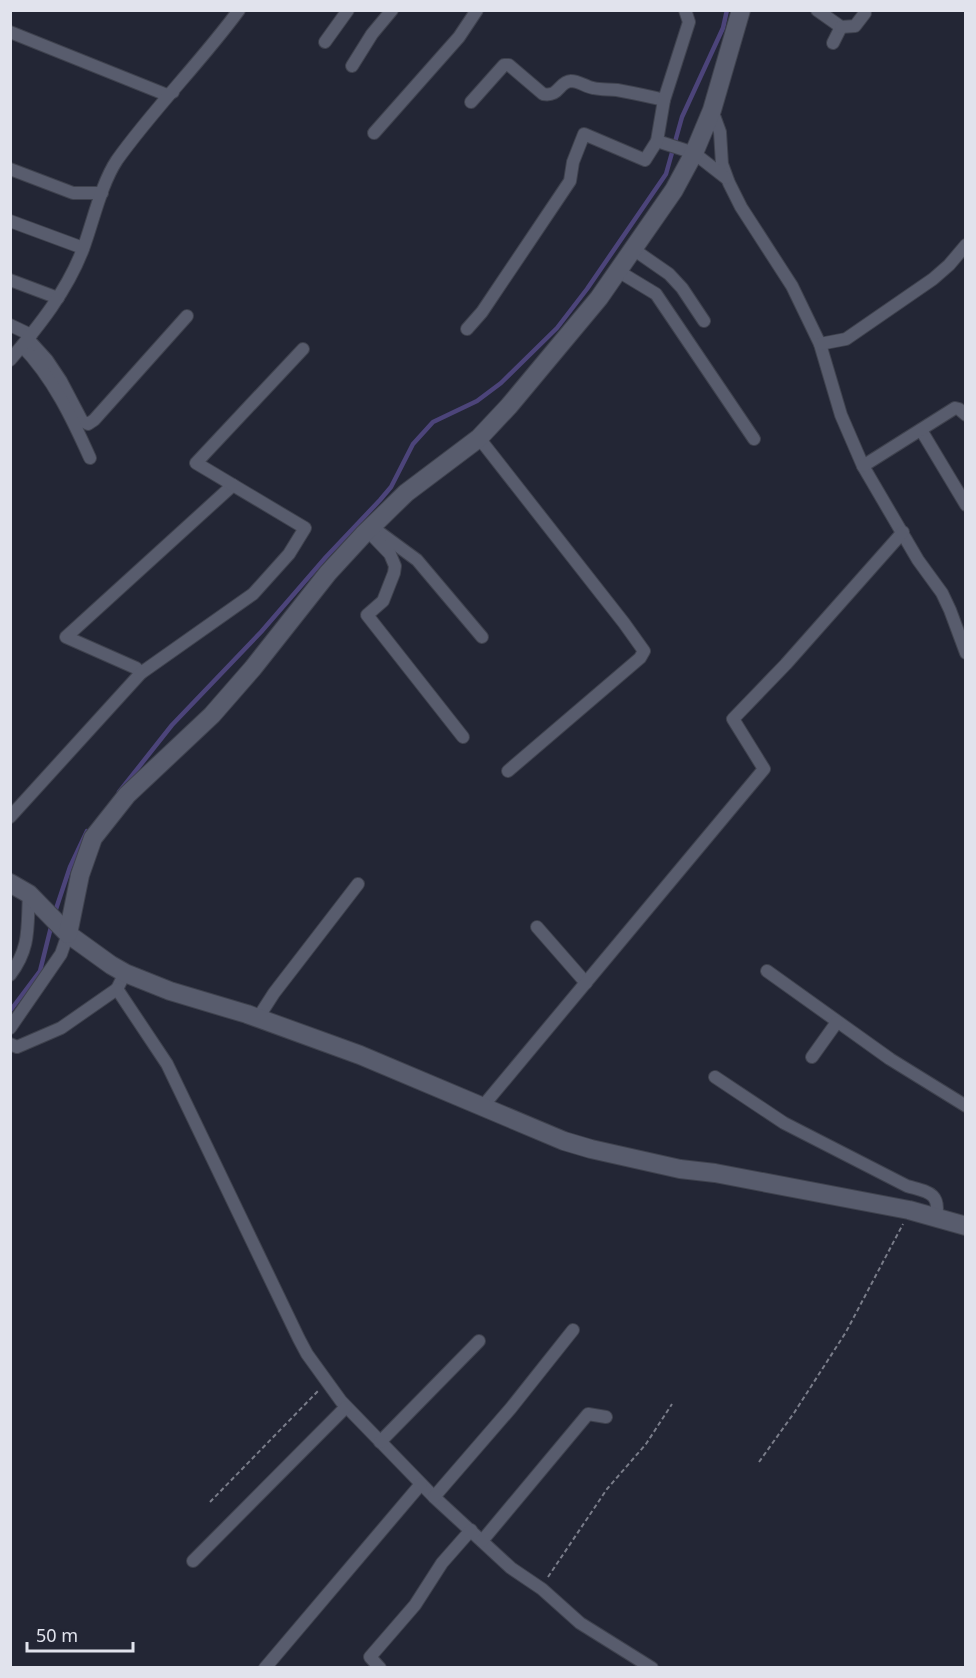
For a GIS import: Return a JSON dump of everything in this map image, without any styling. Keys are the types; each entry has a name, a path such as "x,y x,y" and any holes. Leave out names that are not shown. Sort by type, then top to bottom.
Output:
{"street":[{"path":"10,360 58,298 74,272 116,161 219,37 238,10"},
{"path":"325,42 348,10"},
{"path":"352,66 372,34 392,10"},
{"path":"374,133 459,37 477,10"},
{"path":"467,329 482,312 570,181 573,162 584,134 645,160 660,142 664,100 689,22 685,10"},
{"path":"10,1028 61,954 68,934 80,875 93,838 127,795 226,699 253,669 328,573 370,529 406,493 479,438 509,406 599,298 674,190 689,151 712,110 741,10"},
{"path":"817,10 841,27 855,26 865,13"},
{"path":"833,43 841,27"},
{"path":"10,32 167,95 172,92"},
{"path":"471,102 504,65 508,65 543,94 549,95 557,92 563,84 569,81 592,88 664,100"},
{"path":"712,110 720,132 722,164 727,179 741,207 792,286 820,344 841,415 863,466 918,560 942,593 966,653"},
{"path":"660,142 689,151 727,179"},
{"path":"10,169 73,193 102,193"},
{"path":"10,221 83,248"},
{"path":"820,344 846,339 933,279 966,245"},
{"path":"633,249 669,274 704,321"},
{"path":"618,271 656,294 754,439"},
{"path":"10,280 58,298"},
{"path":"10,325 52,367 82,421 88,424 187,315"},
{"path":"27,340 38,363 70,415 90,458"},
{"path":"10,817 141,673 253,594 289,554 305,528 196,463 303,349"},
{"path":"863,466 955,408 966,414"},
{"path":"921,430 966,505"},
{"path":"479,438 644,651 640,658 508,771"},
{"path":"141,673 135,668 66,637 233,485"},
{"path":"370,529 417,560 482,637"},
{"path":"370,529 390,554 395,566 383,601 367,615 463,737"},
{"path":"483,1107 764,769 733,718 786,664 903,532"},
{"path":"10,883 29,894 68,934 111,965 167,1064 299,1339 346,1407 434,1497 511,1568 539,1587 580,1623 652,1668"},
{"path":"258,1018 274,993 358,884"},
{"path":"10,975 24,955 27,941 29,894"},
{"path":"537,927 586,983"},
{"path":"767,971 899,1065 966,1106"},
{"path":"10,1044 17,1047 61,1028 121,981 171,991 258,1018 360,1056 564,1141 591,1149 680,1169 715,1173 909,1210 966,1226"},
{"path":"813,1057 837,1022"},
{"path":"715,1077 784,1123 908,1186 928,1192 938,1204 936,1217"},
{"path":"434,1497 511,1408 573,1330"},
{"path":"380,1442 479,1341"},
{"path":"193,1562 346,1407"},
{"path":"482,1541 588,1414 606,1417"},
{"path":"265,1668 421,1484"},
{"path":"380,1668 370,1657 414,1605 442,1563 471,1530"}],"path":[{"path":"759,1462 794,1413 846,1332 898,1237 909,1210"},
{"path":"210,1502 327,1382"},
{"path":"539,1587 552,1573 607,1489 646,1444 672,1404"}],"waterway":[{"path":"119,792 172,725 261,632 326,557 380,500 391,487 413,444 433,422 477,401 501,383 557,328 587,289 666,174 682,117 723,28 727,10"},
{"path":"55,912 70,867 87,831"},
{"path":"10,1011 40,971 52,923"}]}
